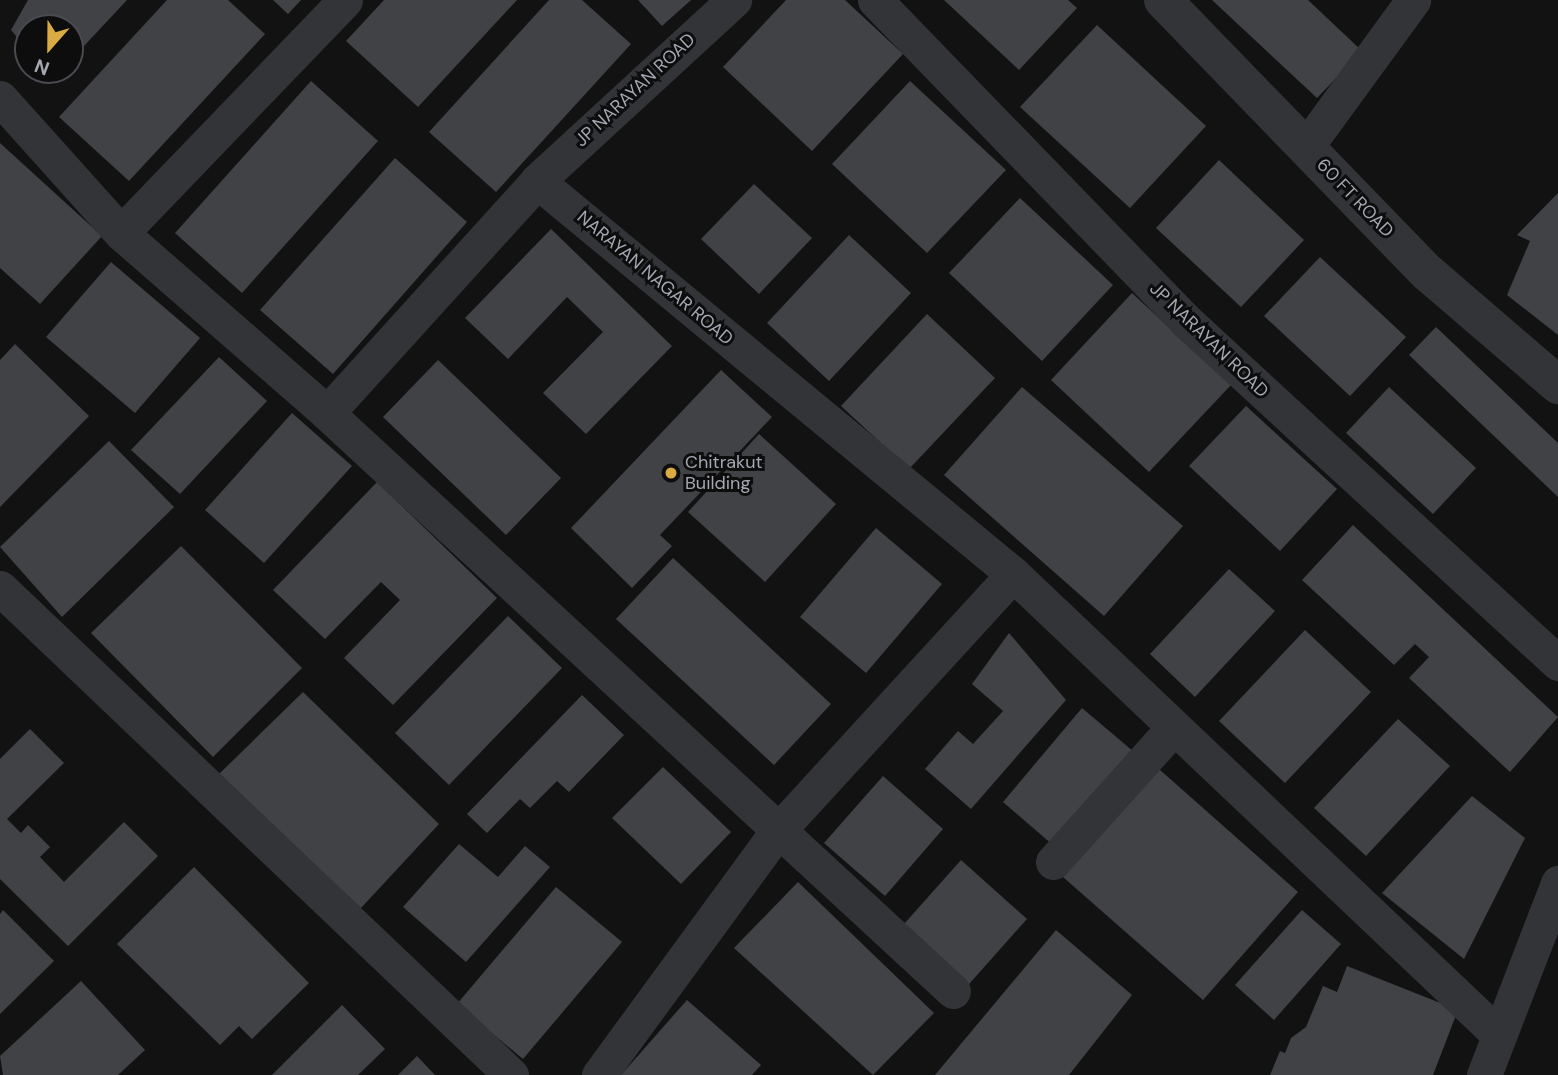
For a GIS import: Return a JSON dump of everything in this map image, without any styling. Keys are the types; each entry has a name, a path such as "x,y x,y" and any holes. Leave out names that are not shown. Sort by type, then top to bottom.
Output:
{"street":[{"path":"121,233 345,0"},
{"name":"JP NARAYAN ROAD","path":"537,181 734,0"},
{"name":"JP NARAYAN ROAD","path":"876,0 1185,320 1558,663"},
{"name":"60 FT ROAD","path":"1163,0 1429,273 1558,385"},
{"path":"1306,147 1413,0"},
{"path":"0,98 121,233 327,412 776,833 953,991"},
{"path":"327,412 537,181"},
{"name":"NARAYAN NAGAR ROAD","path":"537,181 1013,574 1499,1035"},
{"path":"600,1075 776,833 1013,574"},
{"path":"0,588 511,1075"},
{"path":"1053,862 1174,727"},
{"path":"1484,1075 1558,883"}],"building":[{"path":"28,0 127,0 84,46 84,14 20,14"},
{"path":"167,0 228,0 265,34 129,181 59,117"},
{"path":"273,0 301,0 288,14"},
{"path":"384,0 517,0 418,107 346,41"},
{"path":"549,0 582,0 631,44 496,192 429,132"},
{"path":"638,0 691,0 662,26"},
{"path":"786,0 845,0 903,54 812,151 723,67"},
{"path":"944,0 1068,0 1077,8 1019,70"},
{"path":"1212,0 1308,0 1362,51 1317,98"},
{"path":"1097,25 1206,126 1130,208 1020,107"},
{"path":"311,81 378,141 242,293 175,233"},
{"path":"910,81 1006,170 927,253 832,164"},
{"path":"0,143 102,236 40,304 0,268"},
{"path":"395,158 467,222 333,374 260,310"},
{"path":"1219,160 1304,240 1241,307 1156,228"},
{"path":"754,184 812,238 759,294 701,239"},
{"path":"1558,193 1558,335 1507,295 1530,241 1517,235"},
{"path":"1020,198 1113,285 1042,361 949,273"},
{"path":"551,229 672,346 586,434 543,393 603,332 567,297 508,359 465,318"},
{"path":"849,235 911,293 829,381 767,323"},
{"path":"1320,257 1406,337 1350,396 1264,316"},
{"path":"111,262 200,338 135,413 46,337"},
{"path":"1132,293 1231,385 1149,472 1051,380"},
{"path":"927,314 995,378 909,469 841,406"},
{"path":"1436,327 1558,443 1558,497 1409,355"},
{"path":"15,344 89,416 0,507 0,360"},
{"path":"219,357 267,401 180,494 131,450"},
{"path":"438,360 561,478 506,535 383,417"},
{"name":"Chitrakut Building","path":"721,370 772,417 660,535 672,546 632,588 571,528"},
{"path":"1022,387 1183,526 1104,616 944,475"},
{"path":"1389,387 1476,468 1433,514 1346,433"},
{"path":"1246,406 1337,489 1280,551 1189,466"},
{"path":"292,413 352,466 264,563 205,510"},
{"path":"759,434 836,504 765,582 688,512"},
{"path":"109,441 174,507 62,617 0,547"},
{"path":"377,482 497,598 393,705 344,658 400,600 381,582 325,639 273,590"},
{"path":"1353,525 1558,717 1510,772 1409,678 1429,657 1415,644 1394,665 1302,580"},
{"path":"876,528 942,584 866,673 800,617"},
{"path":"181,546 302,668 213,757 91,633"},
{"path":"673,558 831,704 774,765 616,619"},
{"path":"1229,569 1275,611 1195,697 1150,654"},
{"path":"508,616 562,668 449,785 395,733"},
{"path":"1305,630 1371,692 1285,783 1219,721"},
{"path":"1009,633 1066,700 971,809 925,769 958,731 973,744 1003,711 972,684"},
{"path":"303,692 439,824 361,908 218,775"},
{"path":"582,695 624,735 569,792 557,781 530,808 520,799 487,833 467,814"},
{"path":"1082,708 1134,752 1054,846 1003,802"},
{"path":"1398,719 1450,766 1366,856 1314,808"},
{"path":"30,729 64,763 7,819 21,833 28,825 50,847 40,857 64,882 124,822 158,856 68,946 0,879 0,759"},
{"path":"1151,762 1298,892 1203,1000 1055,870"},
{"path":"663,767 731,832 681,884 612,818"},
{"path":"883,776 943,829 885,896 824,843"},
{"path":"1472,796 1525,838 1464,959 1382,893"},
{"path":"459,844 498,877 525,846 550,867 466,962 403,907"},
{"path":"961,860 1027,919 962,992 896,933"},
{"path":"194,867 309,983 252,1039 239,1026 220,1045 117,944"},
{"path":"798,882 934,1013 873,1075 734,948"},
{"path":"556,887 622,942 523,1059 457,1004"},
{"path":"3,910 54,961 0,1014 0,914"},
{"path":"1302,910 1341,944 1274,1020 1235,985"},
{"path":"1056,930 1132,995 1069,1075 935,1075"},
{"path":"1347,966 1458,1010 1433,1075 1270,1075 1280,1051 1285,1053 1291,1038 1306,1027 1323,986 1337,992"},
{"path":"81,981 145,1050 118,1075 3,1075 0,1056"},
{"path":"687,1000 761,1065 752,1075 621,1075"},
{"path":"342,1005 385,1049 358,1075 272,1075"},
{"path":"417,1056 435,1075 398,1075"}],"place":[{"name":"Chitrakut Building","path":"671,473"}]}
